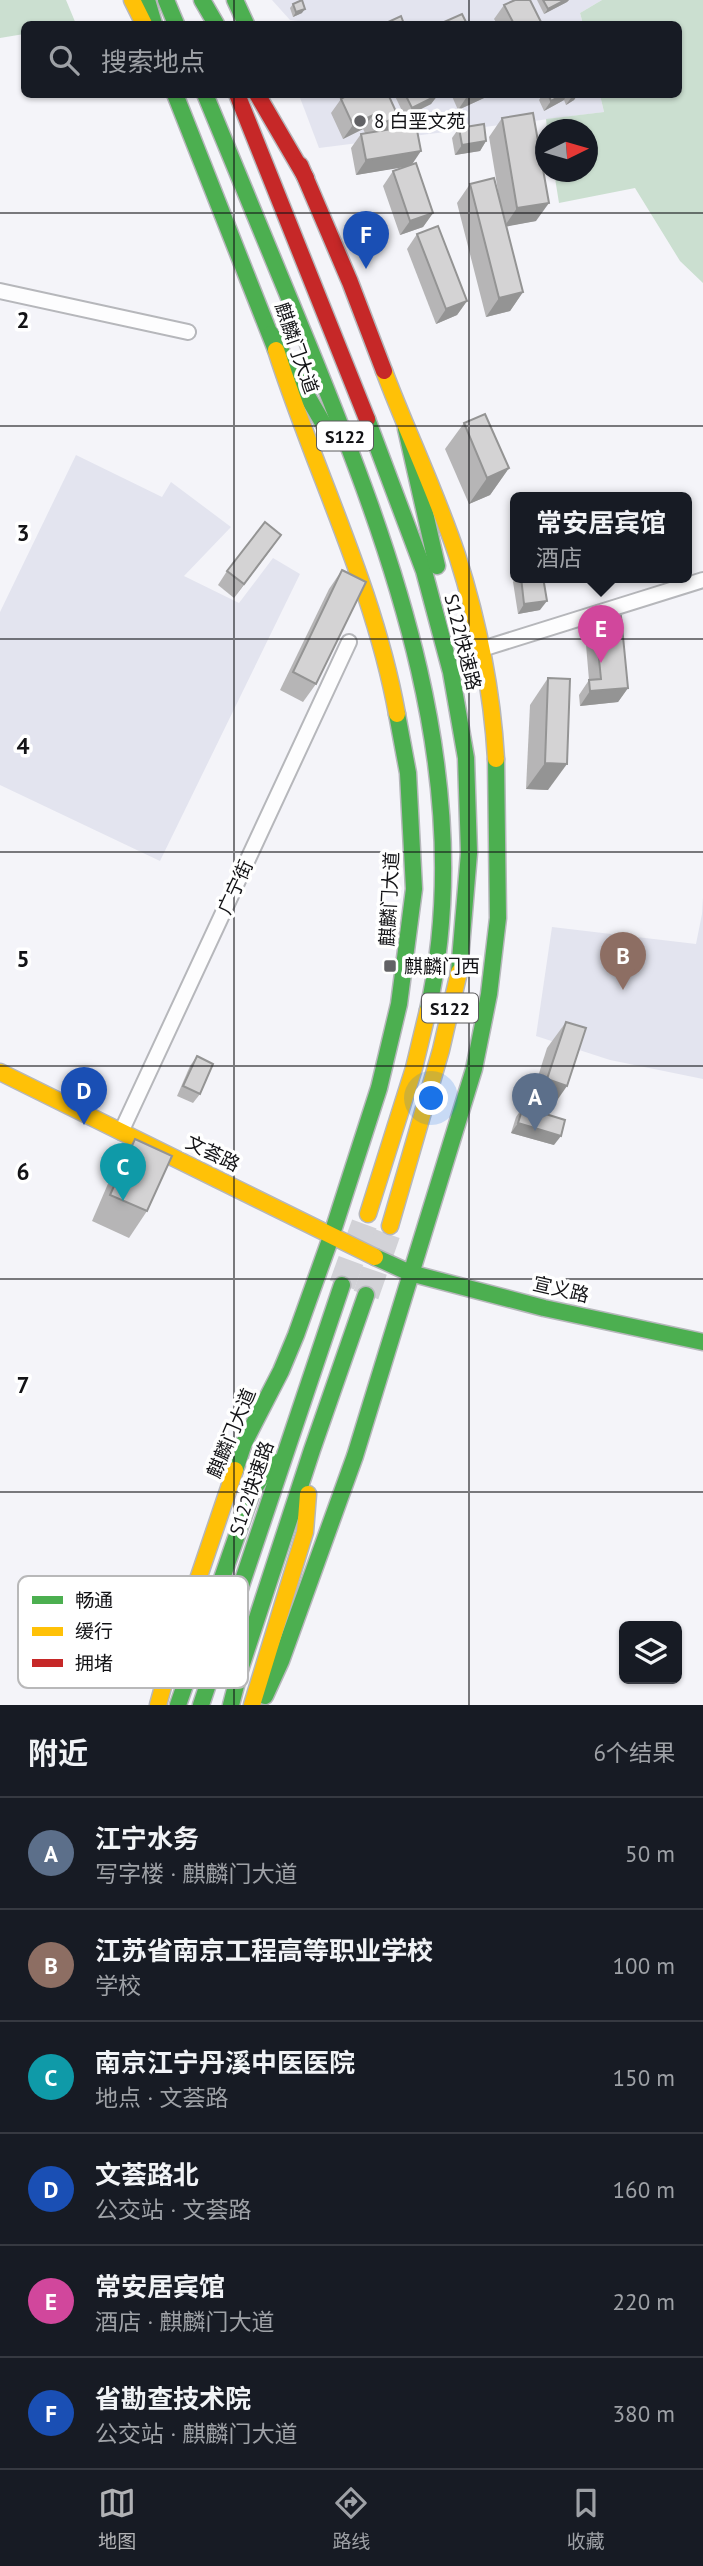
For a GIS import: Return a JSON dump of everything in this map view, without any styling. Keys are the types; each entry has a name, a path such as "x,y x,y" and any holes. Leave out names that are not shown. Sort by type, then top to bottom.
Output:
{"main road":[{"path":"132,0 142,21"},
{"path":"147,0 153,21"},
{"path":"166,0 175,21"},
{"path":"202,0 210,21"},
{"path":"202,0 214,21"},
{"path":"235,0 245,21"},
{"name":"麒麟门大道","path":"177,98 271,334 289,391 346,535 372,611 392,684 408,773 414,889 399,1004 379,1088 331,1237 281,1371 244,1443 199,1576"},
{"name":"S122","path":"207,98 371,503 401,598 435,742 440,790 443,885 437,963 419,1050 368,1214"},
{"name":"S122快速路","path":"239,98 335,336 424,571 451,672 466,758 469,853 460,967 440,1050 390,1226"},
{"path":"259,98 306,178"},
{"path":"260,1705 281,1661 355,1456 474,1069 489,994 498,918 493,714 482,649 457,556 433,490 406,429 350,282 275,98"},
{"path":"271,334 371,503"},
{"path":"406,429 437,565 451,672"},
{"name":"文荟路","path":"0,1072 198,1168 331,1237 411,1273"},
{"name":"宣义路","path":"411,1273 544,1308 703,1342"},
{"name":"S122快速路","path":"244,1576 342,1285"},
{"path":"248,1646 366,1296"},
{"path":"223,1576 252,1492 296,1424"},
{"path":"252,1705 305,1532 312,1450"},
{"name":"麒麟门大道","path":"158,1705 163,1688"},
{"path":"178,1705 184,1688"},
{"name":"S122快速路","path":"201,1705 206,1688"}],"street":[{"path":"0,291 188,332"},
{"path":"482,649 703,580"},
{"name":"广宁街","path":"121,1132 349,642"}],"shaded area":[{"path":"272,0 602,0 580,13 582,21 290,20"},
{"path":"300,98 601,98 604,112 319,148"},
{"path":"76,455 162,497 171,482 231,527 184,576 239,603 273,558 300,574 160,861 0,785 0,612"},
{"path":"703,897 703,1079 610,1060 536,1036 552,927 696,944"}],"green space":[{"path":"0,0 66,0 75,21 21,21 21,34 0,38"},
{"path":"602,0 703,0 703,283 680,261 635,188 559,203 556,182 598,182 598,119 546,119 604,112 601,98 682,98 682,21 582,21 580,13"}],"building":[{"path":"302,0 305,9 296,12 293,4"},
{"path":"515,0 530,0 540,21 512,21 504,5"},
{"path":"543,0 565,0 548,9"},
{"path":"462,14 466,21 446,21"},
{"path":"401,16 403,21 390,21"},
{"path":"390,98 398,116 378,126 373,115 353,125 341,99"},
{"path":"407,98 432,98 412,108"},
{"path":"533,113 535,182 545,182 549,203 517,208 502,118"},
{"path":"484,124 486,141 462,145 459,128"},
{"path":"416,125 421,151 366,160 361,134"},
{"path":"416,163 433,213 410,221 393,171"},
{"path":"494,178 523,292 499,298 470,184"},
{"path":"438,226 467,301 446,309 417,234"},
{"path":"485,414 509,468 487,478 464,423"},
{"path":"265,522 281,535 244,584 227,571"},
{"path":"342,570 366,582 316,684 293,672"},
{"path":"522,583 544,583 547,601 524,604"},
{"path":"621,616 628,688 590,691 589,680 601,679 595,619"},
{"path":"548,678 570,679 567,764 545,763"},
{"path":"566,1022 586,1028 567,1086 547,1079"},
{"path":"197,1056 213,1064 200,1094 183,1086"},
{"path":"523,1107 565,1120 561,1136 518,1123"},
{"path":"135,1139 172,1156 147,1211 110,1195"}],"tunnel":[{"path":"342,1285 368,1214"},
{"path":"366,1295 390,1226"}],"traffic: fast":[{"path":"147,0 153,21"},
{"path":"166,0 175,21"},
{"path":"202,0 214,21"},
{"path":"235,0 245,21"},
{"path":"177,98 276,350"},
{"path":"207,98 340,423 397,586 419,670 435,754 443,839 441,924 428,1010"},
{"path":"271,334 330,435"},
{"path":"367,419 424,571 451,672 466,758 469,853 459,972"},
{"path":"406,429 437,566"},
{"path":"235,1470 244,1443 281,1371 296,1335 331,1237 379,1088 399,1004 414,889 408,773 397,714"},
{"path":"265,1696 281,1661 355,1456 474,1069 489,994 498,918 496,759"},
{"path":"375,1257 410,1273 544,1308 703,1342"},
{"path":"244,1576 342,1285"},
{"path":"248,1646 366,1295"},
{"path":"223,1576 252,1492 272,1461"},
{"path":"178,1705 184,1688"},
{"path":"201,1705 207,1688"},
{"path":"231,1705 235,1688"}],"traffic: slow":[{"path":"132,0 142,21"},
{"path":"276,350 359,575 387,667 397,714"},
{"path":"384,371 440,508 465,580 487,681 496,759"},
{"path":"390,1226 441,1050 459,972"},
{"path":"368,1214 414,1068 428,1010"},
{"path":"0,1072 375,1257"},
{"path":"199,1576 235,1470"},
{"path":"252,1705 305,1532 308,1494"},
{"path":"158,1705 163,1688"}],"traffic: jam":[{"path":"239,98 367,419"},
{"path":"259,98 306,178"},
{"path":"300,165 350,282 384,371"}],"place":[{"name":"8 白垩文苑","path":"360,121"},
{"name":"省勘查技术院","path":"366,269"},
{"name":"常安居宾馆","path":"601,663"},
{"name":"麒麟门西","path":"390,966"},
{"name":"江苏省南京工程高等职业学校","path":"623,990"},
{"name":"文荟路北","path":"84,1125"},
{"name":"江宁水务","path":"535,1131"},
{"name":"南京江宁丹溪中医医院","path":"123,1201"}]}
